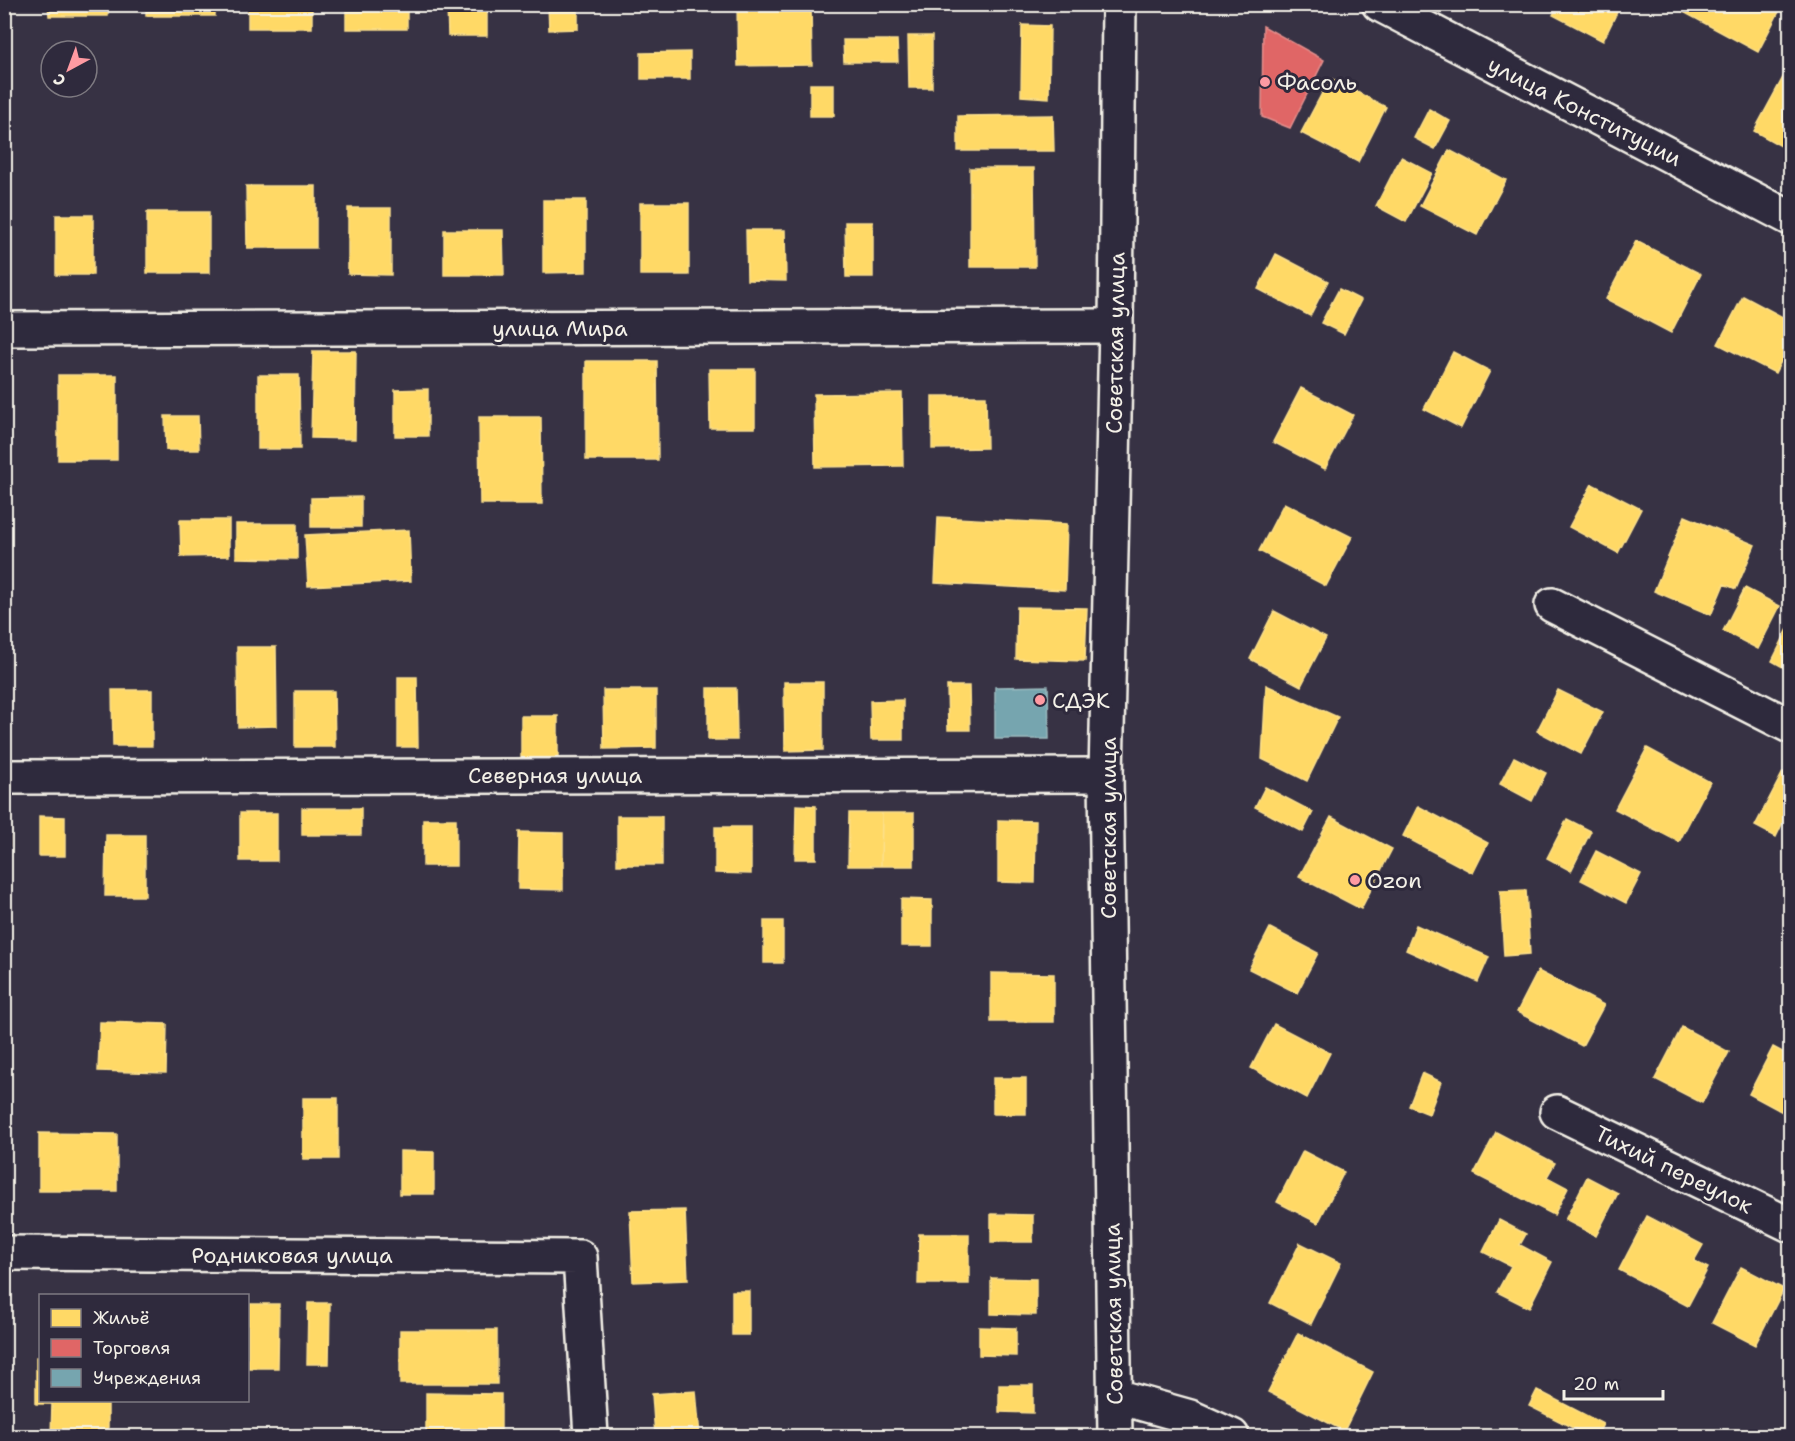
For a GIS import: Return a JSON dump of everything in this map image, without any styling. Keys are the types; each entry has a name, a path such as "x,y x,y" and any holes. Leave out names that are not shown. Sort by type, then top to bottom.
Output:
{"street":[{"name":"Советская улица","path":"1115,1437 1106,775 1116,326 1119,4"},
{"name":"улица Конституции","path":"1379,4 1791,218"},
{"name":"улица Мира","path":"4,329 1116,326"},
{"path":"1552,605 1791,726"},
{"name":"Северная улица","path":"4,777 1106,775"},
{"name":"Тихий переулок","path":"1557,1112 1791,1225"},
{"name":"Родниковая улица","path":"4,1253 579,1257 591,1437"},
{"path":"1115,1396 1190,1417 1232,1437"}],"building: Жильё":[{"path":"4,4 9,4 9,27 4,27"},
{"path":"48,4 108,4 108,16 49,16"},
{"path":"146,4 215,4 215,16 146,16"},
{"path":"248,4 312,4 312,28 248,28"},
{"path":"346,4 407,4 407,29 346,29"},
{"path":"447,4 487,4 487,36 448,36"},
{"path":"548,4 578,4 578,29 549,30"},
{"path":"642,4 701,4 701,8 642,7"},
{"path":"737,4 811,4 812,65 738,66"},
{"path":"969,4 1035,4 1035,8 969,9"},
{"path":"1558,4 1621,4 1603,41 1553,15"},
{"path":"1678,4 1783,4 1758,52 1676,8"},
{"path":"1022,25 1050,26 1049,98 1021,96"},
{"path":"908,36 932,36 932,88 909,88"},
{"path":"843,40 897,40 898,62 844,62"},
{"path":"690,52 690,79 641,79 641,53"},
{"path":"1786,72 1790,74 1790,151 1754,131"},
{"path":"1330,78 1386,107 1358,162 1301,133"},
{"path":"810,84 834,84 834,116 810,116"},
{"path":"1429,109 1450,121 1435,149 1414,138"},
{"path":"1053,115 1054,151 958,151 958,116"},
{"path":"1449,150 1506,180 1477,235 1420,206"},
{"path":"1401,157 1432,173 1406,222 1376,206"},
{"path":"970,168 1034,168 1035,267 970,267"},
{"path":"246,186 316,186 316,248 247,248"},
{"path":"543,200 586,200 586,272 543,273"},
{"path":"640,203 689,203 689,275 640,275"},
{"path":"348,208 391,208 391,275 348,274"},
{"path":"147,212 209,212 209,273 147,273"},
{"path":"56,215 93,215 93,275 56,275"},
{"path":"845,222 873,222 873,277 846,277"},
{"path":"444,230 503,230 504,275 444,275"},
{"path":"746,230 785,230 786,281 747,280"},
{"path":"1636,241 1701,274 1671,333 1606,299"},
{"path":"1276,254 1328,281 1310,316 1258,289"},
{"path":"1339,289 1361,300 1344,334 1321,323"},
{"path":"1743,296 1790,321 1790,344 1775,373 1718,344"},
{"path":"313,351 356,351 355,439 311,438"},
{"path":"1453,352 1490,371 1461,428 1424,409"},
{"path":"586,361 657,361 658,460 586,460"},
{"path":"709,369 755,369 755,428 710,428"},
{"path":"58,375 117,375 117,460 58,460"},
{"path":"258,375 299,375 300,449 258,449"},
{"path":"1301,388 1353,415 1325,469 1273,442"},
{"path":"428,389 428,436 395,436 395,390"},
{"path":"902,393 903,466 815,467 814,394"},
{"path":"932,396 986,396 987,448 932,449"},
{"path":"165,416 198,416 199,450 166,450"},
{"path":"479,417 541,417 542,504 480,504"},
{"path":"1592,484 1641,509 1618,553 1569,527"},
{"path":"361,497 361,527 311,527 311,498"},
{"path":"1284,503 1352,537 1326,586 1259,551"},
{"path":"1685,516 1755,545 1736,589 1724,584 1711,615 1654,591"},
{"path":"938,517 1067,524 1065,590 935,583"},
{"path":"180,520 229,520 229,556 181,557"},
{"path":"236,524 297,524 297,559 236,558"},
{"path":"409,530 411,581 308,586 305,535"},
{"path":"1745,588 1780,606 1758,649 1723,631"},
{"path":"1017,607 1087,608 1085,661 1016,659"},
{"path":"1274,611 1326,638 1301,686 1250,659"},
{"path":"1790,625 1790,671 1772,661"},
{"path":"237,647 276,647 277,726 238,727"},
{"path":"398,677 417,677 418,747 398,747"},
{"path":"784,682 823,682 823,750 785,751"},
{"path":"1266,685 1338,717 1307,781 1262,759"},
{"path":"947,686 969,686 970,730 948,730"},
{"path":"708,688 736,688 737,740 708,740"},
{"path":"112,690 152,690 152,746 113,746"},
{"path":"603,690 656,690 656,748 604,749"},
{"path":"1558,690 1603,712 1581,754 1537,731"},
{"path":"295,691 334,691 335,747 295,747"},
{"path":"903,700 903,740 871,740 870,701"},
{"path":"521,716 558,716 558,763 521,763"},
{"path":"1647,748 1710,782 1679,842 1615,809"},
{"path":"1514,757 1546,773 1532,801 1500,784"},
{"path":"1783,772 1790,776 1790,808 1776,837 1755,826"},
{"path":"1265,787 1313,812 1303,832 1255,807"},
{"path":"796,805 816,806 816,859 795,859"},
{"path":"1418,806 1488,843 1473,873 1403,836"},
{"path":"302,808 361,808 361,835 302,835"},
{"path":"240,813 277,813 277,861 240,861"},
{"path":"849,813 882,813 881,866 848,866"},
{"path":"882,813 914,813 914,866 881,866"},
{"path":"39,816 65,817 65,856 39,856"},
{"path":"617,816 662,816 662,865 617,865"},
{"path":"1331,817 1392,849 1361,909 1299,877"},
{"path":"423,819 456,819 456,866 423,866"},
{"path":"1567,819 1591,831 1571,871 1547,858"},
{"path":"998,820 1036,821 1035,883 998,882"},
{"path":"4,822 9,822 9,866 4,866"},
{"path":"715,827 751,827 751,874 715,873"},
{"path":"519,832 563,833 563,890 518,889"},
{"path":"106,835 145,835 145,896 105,896"},
{"path":"1596,851 1641,874 1626,903 1581,880"},
{"path":"1526,890 1530,954 1504,956 1500,891"},
{"path":"901,899 932,900 932,946 901,946"},
{"path":"764,921 783,921 783,963 764,963"},
{"path":"1416,925 1489,957 1478,982 1406,950"},
{"path":"1270,928 1318,953 1297,993 1249,969"},
{"path":"1538,971 1604,1005 1582,1046 1517,1012"},
{"path":"991,973 1054,974 1054,1022 991,1022"},
{"path":"100,1022 167,1024 166,1073 98,1071"},
{"path":"1274,1024 1330,1053 1307,1098 1251,1068"},
{"path":"1682,1027 1729,1052 1702,1103 1655,1079"},
{"path":"1773,1047 1790,1056 1790,1116 1749,1094"},
{"path":"1422,1073 1441,1082 1429,1114 1409,1106"},
{"path":"993,1078 1026,1078 1026,1114 993,1114"},
{"path":"303,1098 338,1098 338,1159 303,1159"},
{"path":"1496,1132 1555,1163 1547,1177 1568,1188 1554,1215 1474,1174"},
{"path":"39,1133 117,1134 117,1191 39,1191"},
{"path":"400,1151 434,1152 434,1194 400,1194"},
{"path":"1303,1151 1344,1172 1318,1223 1277,1202"},
{"path":"1587,1177 1618,1193 1596,1236 1565,1220"},
{"path":"685,1210 688,1280 633,1282 630,1211"},
{"path":"991,1214 1033,1215 1033,1242 991,1242"},
{"path":"1647,1216 1703,1245 1694,1261 1708,1268 1688,1306 1619,1270"},
{"path":"1499,1220 1526,1234 1520,1245 1552,1262 1529,1308 1497,1292 1511,1266 1483,1252"},
{"path":"919,1234 969,1234 969,1284 918,1284"},
{"path":"1300,1243 1341,1263 1311,1324 1270,1303"},
{"path":"1741,1267 1784,1289 1755,1345 1712,1323"},
{"path":"991,1278 1036,1279 1036,1315 991,1314"},
{"path":"732,1291 749,1291 749,1335 732,1335"},
{"path":"308,1303 330,1303 329,1364 307,1364"},
{"path":"249,1304 279,1304 278,1368 249,1368"},
{"path":"979,1327 1016,1328 1016,1356 979,1355"},
{"path":"400,1330 497,1330 497,1384 400,1384"},
{"path":"1298,1333 1373,1372 1344,1431 1268,1392"},
{"path":"36,1357 39,1357 39,1379 36,1379"},
{"path":"36,1379 39,1379 39,1402 108,1402 108,1436 51,1436 52,1404 36,1404"},
{"path":"999,1385 1033,1385 1033,1413 999,1412"},
{"path":"1537,1390 1603,1424 1597,1436 1589,1436 1529,1406"},
{"path":"696,1391 700,1436 655,1436 652,1394"},
{"path":"426,1393 501,1394 501,1436 426,1436"}],"building: Торговля":[{"path":"1263,26 1324,60 1290,128 1262,117"}],"building: Учреждения":[{"path":"1048,686 1049,739 995,739 995,687"}],"place":[{"name":"Фасоль","path":"1265,82"},
{"name":"СДЭК","path":"1040,700"},
{"name":"Ozon","path":"1355,880"}]}
